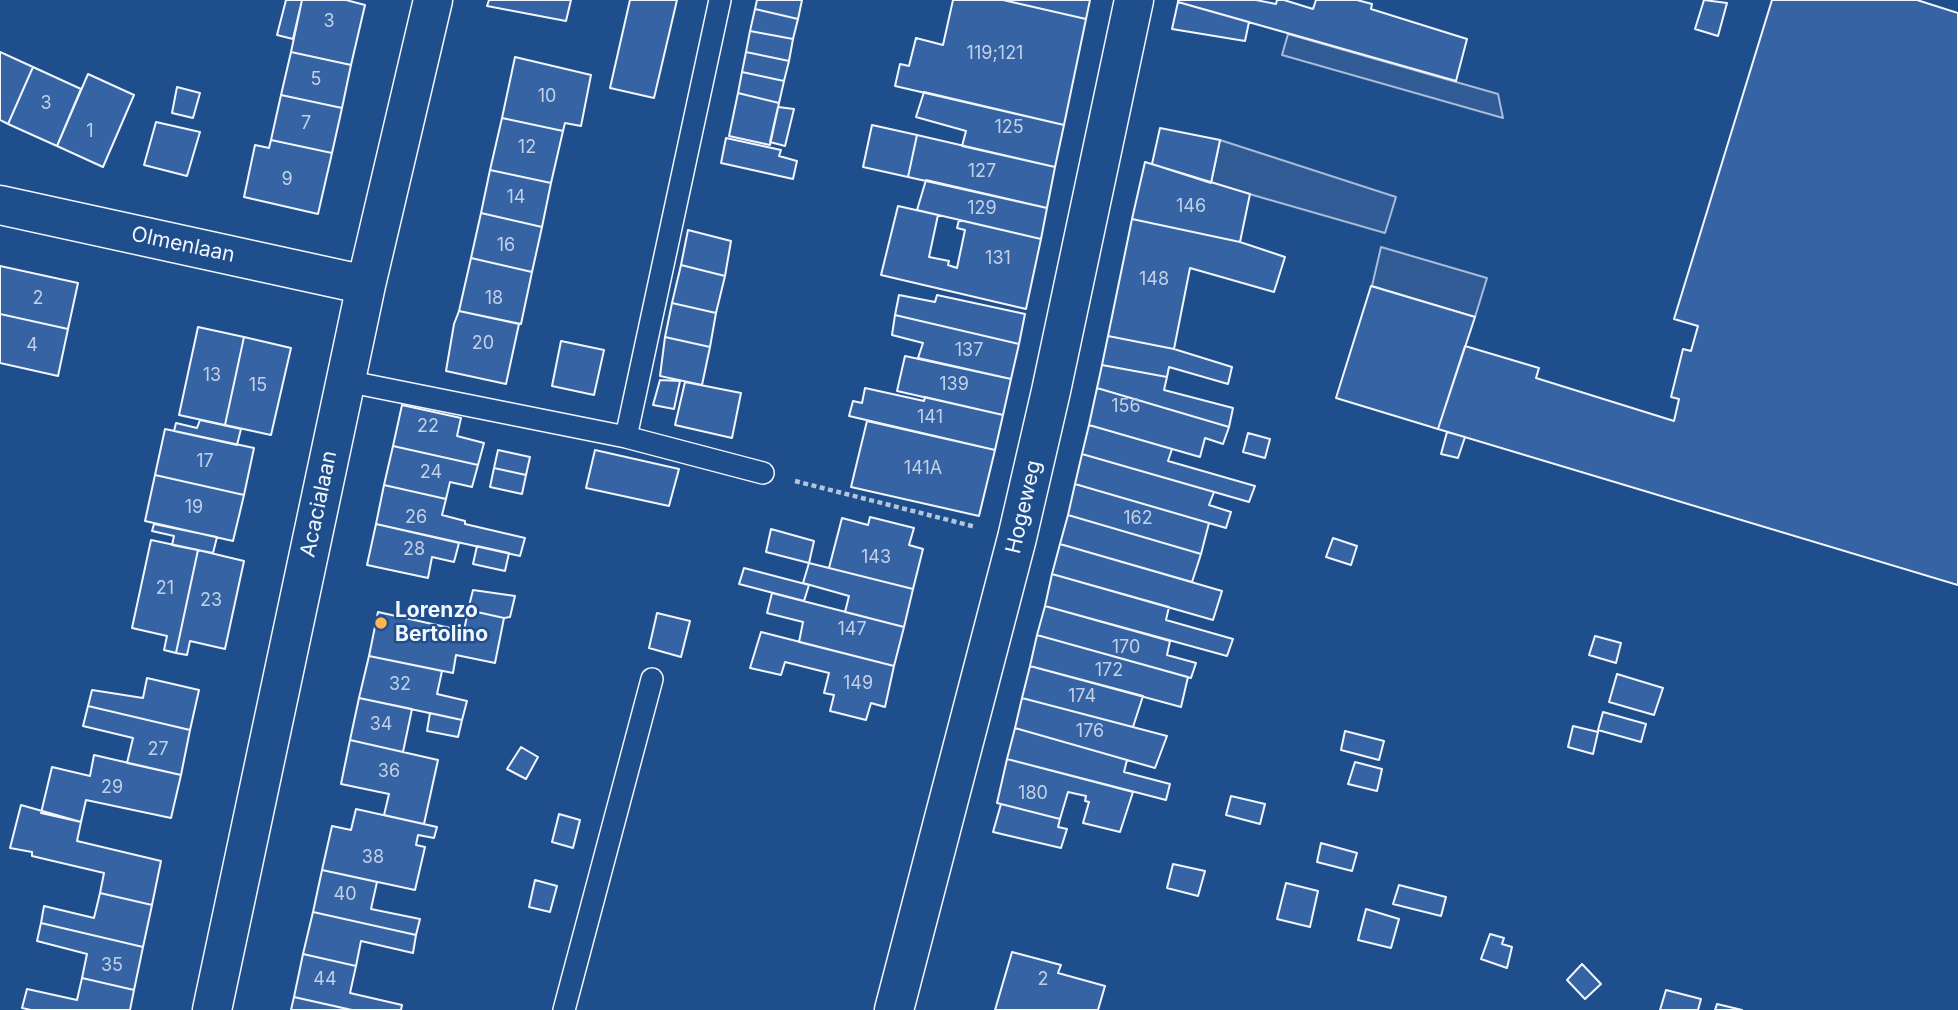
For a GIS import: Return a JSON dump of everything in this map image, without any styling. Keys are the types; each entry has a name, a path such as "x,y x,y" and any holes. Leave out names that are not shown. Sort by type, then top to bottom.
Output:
{"street":[{"name":"Acacialaan","path":"212,1010 366,285 433,0"},
{"name":"Hogeweg","path":"894,1010 1017,538 1134,0"},
{"name":"Olmenlaan","path":"0,205 366,285"}],"lane":[{"path":"626,437 720,0"},
{"path":"346,381 626,437 763,473"},
{"path":"564,1010 652,678"}],"path":[{"path":"763,473 1017,538"}],"shaded area":[{"path":"1288,34 1498,94 1503,118 1282,55"},
{"path":"1220,140 1396,197 1385,233 1211,183"},
{"path":"1381,247 1487,278 1475,317 1372,286"}],"building":[{"path":"286,0 302,0 293,39 277,35"},
{"path":"302,0 346,0 365,5 351,65 291,52"},
{"path":"489,0 571,0 566,21 487,6"},
{"path":"630,0 677,0 654,98 610,88"},
{"path":"757,0 802,0 798,19 755,9"},
{"path":"953,0 1003,0 1086,19 1064,125 895,86 900,64 909,66 916,38 943,45"},
{"path":"1003,0 1090,0 1086,19"},
{"path":"1178,0 1256,0 1276,4 1277,0 1284,0 1313,9 1316,0 1357,0 1372,4 1371,9 1467,39 1456,81"},
{"path":"1704,0 1727,3 1718,36 1695,29"},
{"path":"1772,0 1917,0 1958,13 1958,585 1438,429 1465,346 1539,368 1536,378 1674,421 1679,399 1671,397 1683,349 1691,351 1698,326 1674,319"},
{"path":"1178,2 1249,22 1245,41 1172,29"},
{"path":"755,9 798,19 793,39 750,31"},
{"path":"750,31 793,39 789,61 746,52"},
{"path":"0,52 33,67 8,124 0,120"},
{"path":"291,52 351,65 342,108 281,95"},
{"path":"746,52 789,61 784,81 742,72"},
{"path":"515,57 591,75 581,126 565,123 563,131 502,118"},
{"path":"33,67 81,89 57,146 8,124"},
{"path":"742,72 784,81 779,103 738,93"},
{"path":"88,74 134,95 103,167 57,146"},
{"path":"177,87 200,93 193,118 172,113"},
{"path":"924,92 1064,125 1055,167 962,146 966,131 916,117"},
{"path":"738,93 779,103 770,145 729,136"},
{"path":"281,95 342,108 332,153 271,140"},
{"path":"778,107 794,109 785,146 770,142"},
{"path":"502,118 563,131 551,183 490,170"},
{"path":"156,122 200,132 187,176 144,165"},
{"path":"872,125 917,135 908,177 863,167"},
{"path":"1160,128 1220,140 1211,183 1152,164"},
{"path":"917,135 1055,167 1047,208 908,177"},
{"path":"726,138 781,150 779,156 797,161 793,179 721,163"},
{"path":"271,140 332,153 318,214 244,197 255,145 269,148"},
{"path":"1145,162 1250,194 1240,242 1132,219"},
{"path":"490,170 551,183 542,227 481,213"},
{"path":"926,180 1047,208 1041,239 917,210"},
{"path":"898,206 938,215 929,257 949,261 948,265 957,268 965,230 957,228 959,220 1041,239 1026,309 881,275"},
{"path":"481,213 542,227 532,272 471,258"},
{"path":"1132,219 1240,242 1285,257 1274,292 1190,268 1174,349 1108,336"},
{"path":"688,230 731,241 725,276 681,265"},
{"path":"471,258 532,272 521,324 459,311"},
{"path":"681,265 725,276 716,313 672,303"},
{"path":"0,266 78,283 68,329 0,314"},
{"path":"1371,286 1475,317 1438,429 1336,398"},
{"path":"899,295 935,302 937,295 1025,314 1019,344 895,315"},
{"path":"672,303 716,313 710,347 665,337"},
{"path":"459,311 519,324 506,384 446,371 454,324"},
{"path":"0,314 68,329 58,376 0,363"},
{"path":"895,315 1019,344 1011,379 918,358 923,343 892,335"},
{"path":"198,327 244,337 225,425 179,415"},
{"path":"1108,336 1174,349 1232,367 1228,384 1169,367 1167,377 1102,365"},
{"path":"244,337 291,348 271,435 225,425"},
{"path":"665,337 710,347 702,385 660,376"},
{"path":"561,341 604,350 594,395 552,386"},
{"path":"905,356 1011,379 1003,415 897,391"},
{"path":"1102,365 1167,377 1164,390 1233,408 1229,427 1097,388"},
{"path":"660,380 680,381 674,409 653,405"},
{"path":"685,382 741,393 732,438 675,425"},
{"path":"865,388 924,401 925,397 1003,415 995,450 849,416 853,401 862,403"},
{"path":"1097,388 1229,427 1223,444 1205,438 1200,457 1089,425"},
{"path":"402,405 461,418 457,436 484,443 478,465 393,446"},
{"path":"200,420 241,429 237,445 174,431 176,423 197,428"},
{"path":"867,421 995,450 979,516 851,487"},
{"path":"1089,425 1172,449 1168,461 1255,486 1249,502 1082,454"},
{"path":"165,429 254,448 244,495 155,475"},
{"path":"1447,432 1465,437 1458,458 1441,454"},
{"path":"1248,433 1270,439 1265,458 1243,452"},
{"path":"393,446 478,465 472,487 450,482 446,499 384,485"},
{"path":"498,450 530,457 526,475 494,468"},
{"path":"595,450 679,469 669,506 586,488"},
{"path":"1082,454 1214,492 1209,505 1231,512 1226,528 1075,484"},
{"path":"494,468 526,475 522,494 490,487"},
{"path":"155,475 244,495 233,541 145,521"},
{"path":"1075,484 1209,523 1201,554 1068,515"},
{"path":"384,485 446,499 442,515 465,521 465,524 525,538 520,556 376,524"},
{"path":"1068,515 1201,554 1192,582 1060,544"},
{"path":"870,517 914,528 909,545 923,549 913,589 829,568 842,518 868,525"},
{"path":"154,524 217,537 213,553 172,545 174,536 152,531"},
{"path":"376,524 459,543 454,562 432,557 428,578 367,565"},
{"path":"771,529 814,541 809,563 766,552"},
{"path":"1333,538 1357,546 1351,565 1326,557"},
{"path":"151,540 198,550 176,653 164,650 167,636 132,628"},
{"path":"1060,544 1222,591 1213,620 1052,574"},
{"path":"477,546 509,553 505,571 473,564"},
{"path":"198,550 244,561 225,649 190,641 187,655 176,653"},
{"path":"809,563 913,589 904,627 845,612 849,596 803,583"},
{"path":"744,568 809,585 804,601 739,584"},
{"path":"1052,574 1169,607 1166,620 1233,639 1227,656 1045,606"},
{"path":"473,590 515,596 510,617 468,610"},
{"path":"772,593 904,627 894,666 799,642 803,622 767,613"},
{"path":"1045,606 1170,641 1167,655 1196,663 1191,678 1037,635"},
{"path":"468,610 504,618 495,663 456,655 453,673 369,656 378,612 464,631"},
{"path":"657,613 690,621 681,657 649,648"},
{"path":"761,632 894,666 885,707 871,703 866,720 830,711 834,695 824,693 829,673 785,662 781,675 750,668"},
{"path":"1037,635 1188,677 1181,707 1030,666"},
{"path":"1595,636 1621,643 1616,663 1589,655"},
{"path":"369,656 442,671 437,694 467,701 462,720 359,698"},
{"path":"1030,666 1143,696 1133,727 1022,698"},
{"path":"1617,674 1663,688 1654,715 1609,702"},
{"path":"147,678 199,690 190,730 88,706 92,690 143,698"},
{"path":"359,698 412,709 403,752 350,740"},
{"path":"1022,698 1167,736 1155,768 1015,728"},
{"path":"88,706 190,730 181,775 127,763 133,738 83,726"},
{"path":"1603,712 1646,724 1641,742 1598,730"},
{"path":"430,713 462,720 458,737 427,731"},
{"path":"1573,726 1598,732 1593,754 1568,747"},
{"path":"1015,728 1127,760 1124,772 1170,784 1166,800 1007,759"},
{"path":"1345,731 1384,741 1379,760 1341,750"},
{"path":"350,740 438,760 424,824 384,815 389,794 341,784"},
{"path":"521,747 538,757 526,779 507,769"},
{"path":"94,755 181,775 171,818 86,800 81,822 41,813 52,767 90,776"},
{"path":"1007,759 1133,792 1120,832 1083,823 1089,802 1085,801 1086,796 1068,792 1060,819 997,803"},
{"path":"1355,762 1382,769 1377,791 1348,784"},
{"path":"1231,796 1265,804 1260,824 1226,815"},
{"path":"1001,804 1060,819 1058,827 1067,829 1061,848 993,832"},
{"path":"21,805 81,822 77,841 161,861 152,905 100,893 104,873 10,848"},
{"path":"356,809 437,827 434,838 418,835 416,845 425,847 415,890 322,870 332,826 351,830"},
{"path":"559,814 580,820 573,848 552,842"},
{"path":"1321,843 1357,853 1352,871 1317,862"},
{"path":"1173,864 1205,871 1198,896 1167,888"},
{"path":"322,870 377,882 371,909 420,919 416,935 313,912"},
{"path":"535,880 557,886 550,912 529,907"},
{"path":"1286,883 1318,891 1310,927 1277,919"},
{"path":"1399,885 1446,897 1441,916 1393,904"},
{"path":"100,893 152,905 143,947 41,923 44,906 94,918"},
{"path":"1366,909 1399,919 1391,948 1358,940"},
{"path":"313,912 416,935 413,953 361,941 356,966 303,954"},
{"path":"41,923 143,947 134,990 82,978 87,954 37,941"},
{"path":"1490,934 1504,938 1502,944 1512,947 1507,968 1481,959"},
{"path":"1012,952 1061,965 1058,973 1105,986 1098,1010 995,1010"},
{"path":"303,954 356,966 350,993 402,1005 401,1010 352,1010 294,997"},
{"path":"1582,964 1601,984 1585,999 1567,980"},
{"path":"82,978 134,990 130,1010 22,1008 27,989 77,1000"},
{"path":"1666,990 1701,999 1698,1010 1660,1010"},
{"path":"294,997 347,1009 347,1010 291,1010"},
{"path":"1717,1004 1742,1010 1715,1010"}],"place":[{"name":"Lorenzo Bertolino","path":"381,623"}]}
